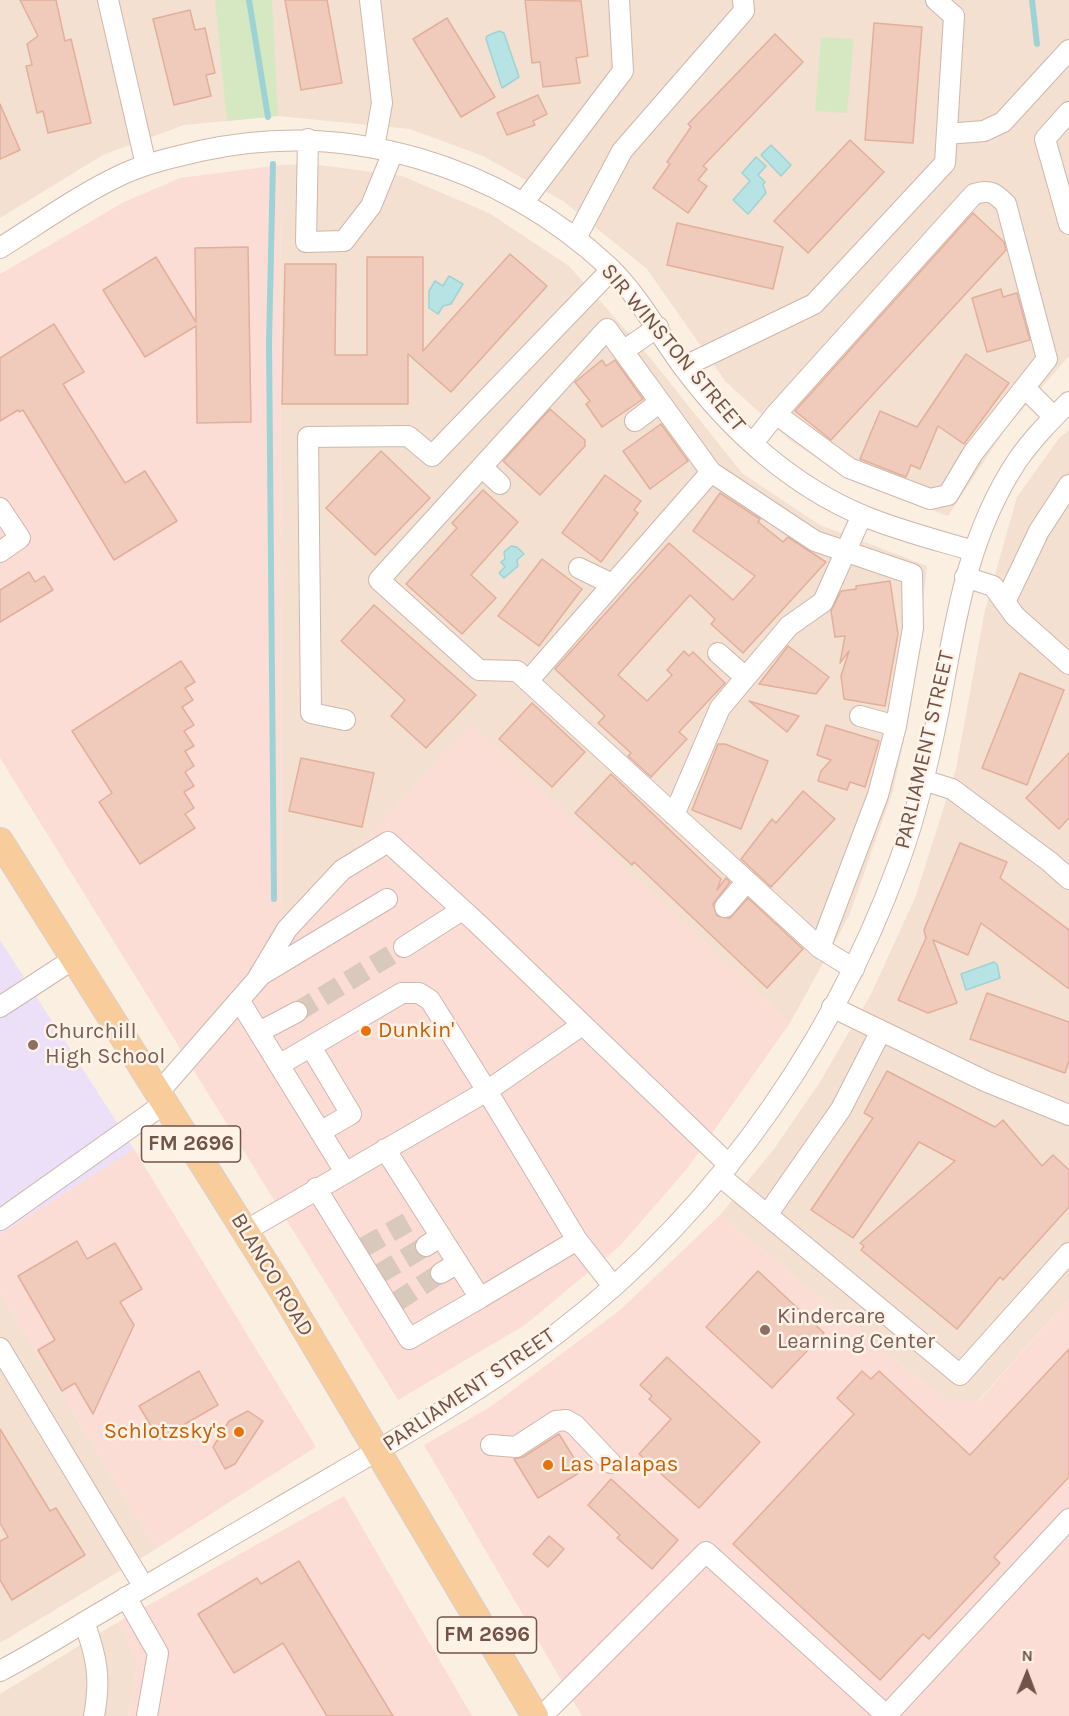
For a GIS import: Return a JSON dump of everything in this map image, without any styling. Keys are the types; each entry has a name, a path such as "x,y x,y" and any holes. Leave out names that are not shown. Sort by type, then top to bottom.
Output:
{"main road":[{"name":"BLANCO ROAD","path":"0,841 245,1231 535,1716"}],"street":[{"path":"108,0 146,165"},
{"path":"308,139 306,242 344,241 371,206 383,150 382,103 370,0"},
{"path":"523,203 623,71 619,0"},
{"path":"576,238 622,152 744,11 743,0"},
{"path":"683,367 814,304 945,163 954,16 936,0"},
{"path":"947,134 984,131 1003,122 1069,50"},
{"path":"1069,112 1045,139 1069,224"},
{"name":"SIR WINSTON STREET","path":"0,248 70,203 123,174 146,165 222,146 308,139 383,150 452,169 523,203 576,238 611,270 658,327 683,367 725,417 785,471 810,488 862,515 974,551"},
{"path":"753,443 776,414 974,194 986,190 996,194 1006,204 1047,359 973,453 948,495 930,499 849,468 776,414"},
{"path":"345,720 311,713 308,437 408,436 432,456 611,270"},
{"path":"623,351 658,327"},
{"path":"820,948 879,795 896,726 913,628 912,574 815,541 711,472 607,329 379,580 478,670 518,671 820,948 854,969"},
{"path":"1025,388 1054,417"},
{"path":"635,421 660,402"},
{"name":"PARLIAMENT STREET","path":"1,1668 378,1450 529,1354 613,1286 682,1219 725,1170 805,1056 854,969 899,861 923,780 965,577 974,551 1017,461 1069,402"},
{"path":"482,467 500,484"},
{"path":"528,681 711,472"},
{"path":"1006,600 1039,531 1069,485"},
{"path":"0,508 20,538 0,552"},
{"path":"674,815 720,708 789,626 823,602 862,515"},
{"path":"579,568 612,584"},
{"path":"965,577 993,586 1006,600 1015,616 1069,664"},
{"path":"718,653 745,677"},
{"path":"860,716 896,726"},
{"path":"923,780 952,789 1050,862 1069,879"},
{"path":"256,981 287,929 342,870 388,842 582,1025 725,1170 744,1195 960,1375 1069,1253"},
{"path":"725,907 747,881"},
{"path":"0,1220 162,1097 261,975 387,899"},
{"path":"404,947 462,910"},
{"path":"0,1007 75,958"},
{"path":"279,1065 402,993 418,993 430,1000 577,1240 613,1286"},
{"path":"239,1000 345,1172"},
{"path":"832,1007 986,1081 1069,1115"},
{"path":"259,1032 297,1012"},
{"path":"245,1231 487,1090 582,1025"},
{"path":"767,1215 841,1109 881,1031"},
{"path":"311,1047 351,1114 320,1132"},
{"path":"385,1149 418,1216 450,1268 480,1298"},
{"path":"316,1188 360,1250 392,1304 409,1339 577,1240"},
{"path":"0,1348 144,1587"},
{"path":"491,1445 516,1447 556,1421 566,1420 575,1425 611,1463"},
{"path":"542,1716 706,1552 886,1716 1069,1519"},
{"path":"126,1597 158,1653 147,1716"},
{"path":"84,1622 97,1657 98,1685 94,1716"}],"shaded area":[{"path":"0,0 1069,0 1069,356 1006,428 948,516 848,479 791,441 726,382 647,269 563,201 483,156 410,129 278,116 184,125 103,155 0,218"},
{"path":"312,164 402,176 489,213 569,266 647,354 742,473 820,525 927,566 911,706 893,791 849,916 790,1023 472,725 282,929 280,165"},
{"path":"280,165 282,928 472,724 790,1023 686,1170 619,1247 525,1325 398,1400 0,758 0,274 124,202 180,178"},
{"path":"1069,430 1069,1299 978,1401 946,1401 720,1215 774,1149 820,1082 871,994 915,898 956,769 985,610 1017,497 1060,437"},
{"name":"Churchill High School","path":"0,940 134,1149 0,1234"},
{"path":"134,1149 316,1447 156,1549 0,1293 0,1234"},
{"path":"720,1215 946,1401 979,1401 1069,1299 1069,1716 582,1716 424,1445 490,1407 619,1311"},
{"path":"0,1293 156,1549 0,1643"},
{"path":"344,1496 472,1716 128,1716 138,1664 118,1622"},
{"path":"118,1622 138,1664 128,1716 0,1716 0,1694"}],"green space":[{"path":"215,0 272,0 278,116 227,121"},
{"path":"821,37 854,39 847,113 815,111"}],"water":[{"path":"499,31 504,33 519,77 502,88 486,39 487,36"},
{"path":"771,145 791,165 781,176 761,155"},
{"path":"756,157 766,166 758,175 765,182 763,185 766,193 748,214 733,200 750,181 742,173"},
{"path":"449,276 463,284 451,304 443,306 438,314 429,308 429,291 435,281 443,286"},
{"path":"511,546 517,547 524,554 517,560 518,566 504,578 499,573 505,567 501,562 505,559 504,552"},
{"path":"994,962 997,964 1000,978 966,990 961,974"}],"building":[{"path":"20,0 56,0 65,41 71,39 91,123 48,133 43,111 37,113 26,66 32,65 27,44 38,36"},
{"path":"285,0 327,0 342,83 301,90"},
{"path":"525,0 581,1 588,56 576,58 580,83 543,87 540,62 532,63"},
{"path":"190,10 195,30 205,28 215,73 206,75 211,96 174,105 153,19"},
{"path":"447,18 495,97 461,117 413,39"},
{"path":"874,23 922,27 913,143 865,140"},
{"path":"775,34 803,62 703,166 707,169 698,180 707,186 688,213 653,188 670,164 667,162 691,127 688,124"},
{"path":"538,95 547,114 533,121 535,125 507,135 497,113"},
{"path":"0,104 20,150 0,159"},
{"path":"850,140 884,172 808,253 774,221"},
{"path":"973,213 1004,242 1006,250 831,440 795,411"},
{"path":"677,223 783,247 773,289 667,265"},
{"path":"248,247 251,422 197,423 196,326 145,357 103,290 156,257 196,322 195,248"},
{"path":"510,254 547,286 451,392 408,354 408,404 282,404 285,264 336,264 335,355 367,355 367,257 423,257 423,351"},
{"path":"1001,289 1003,297 1017,293 1030,340 987,352 972,298"},
{"path":"54,324 84,372 63,384 125,483 145,471 177,521 114,560 23,410 19,412 18,410 0,421 0,358"},
{"path":"966,354 1009,383 964,444 938,426 920,469 911,465 906,477 860,459 880,411 917,427"},
{"path":"602,360 606,366 615,360 643,399 602,427 586,404 590,401 575,382"},
{"path":"550,409 585,440 585,446 540,495 503,461"},
{"path":"661,424 688,461 650,489 623,451"},
{"path":"381,451 430,498 375,555 326,508"},
{"path":"605,475 641,501 634,510 638,513 601,562 562,533"},
{"path":"483,490 518,522 471,575 496,598 462,634 406,584 457,528 452,523"},
{"path":"720,493 760,519 758,522 783,542 788,537 826,562 743,653 711,624 715,619 690,595 618,675 647,701 672,675 667,670 684,651 689,656 693,652 725,683 679,732 687,739 651,777 628,756 631,753 598,723 605,716 555,669 669,543 733,600 755,576 693,531"},
{"path":"542,559 582,589 539,646 498,616"},
{"path":"29,572 35,582 44,576 53,590 0,622 0,590"},
{"path":"890,581 898,634 885,706 844,699 841,676 849,651 840,663 845,636 835,637 831,611 841,591 856,589 856,586"},
{"path":"374,605 476,695 426,748 391,716 405,700 341,641"},
{"path":"788,646 829,677 816,694 759,684"},
{"path":"181,661 195,682 185,688 193,700 182,707 194,725 184,731 194,746 185,751 194,766 185,772 194,786 184,792 194,808 185,814 195,828 140,864 99,802 112,793 72,731"},
{"path":"1020,673 1064,690 1027,785 982,768"},
{"path":"749,701 799,716 787,732"},
{"path":"532,703 585,752 552,787 499,739"},
{"path":"826,725 879,741 865,787 850,782 847,790 818,781 821,771 831,760 817,755"},
{"path":"718,744 725,744 768,761 741,829 692,810"},
{"path":"1069,753 1069,818 1059,829 1026,798"},
{"path":"301,758 374,773 362,827 289,811"},
{"path":"611,774 721,879 717,890 726,878 730,882 713,904 717,916 730,918 748,898 803,949 767,988 634,862 632,865 575,813"},
{"path":"803,791 835,819 771,887 741,859 772,819 776,823"},
{"path":"960,843 1007,862 1000,878 1069,930 1069,989 981,923 968,955 933,940 957,1003 928,1013 898,1000 926,938 924,930"},
{"path":"987,993 1069,1022 1069,1061 1065,1073 970,1039"},
{"path":"887,1071 995,1127 1003,1120 1042,1166 1053,1155 1069,1170 1069,1207 1003,1280 1000,1277 957,1329 861,1250 864,1246 860,1243 955,1161 919,1142 853,1238 811,1210 873,1118 864,1113"},
{"path":"77,1241 87,1259 115,1243 142,1289 120,1302 134,1325 93,1414 75,1383 62,1391 38,1350 55,1340 18,1276"},
{"name":"Kindercare Learning Center","path":"758,1271 824,1333 772,1388 706,1327"},
{"path":"1069,1349 1069,1477 994,1557 1000,1563 929,1639 923,1634 880,1680 733,1544 854,1414 837,1398 862,1371 871,1379 879,1371 970,1455"},
{"path":"667,1357 760,1442 699,1508 639,1454 671,1419 649,1399 652,1396 640,1385"},
{"path":"199,1371 218,1405 159,1439 139,1406"},
{"name":"Schlotzsky's","path":"248,1411 263,1421 235,1464 225,1469 213,1447 229,1421"},
{"path":"0,1429 50,1511 56,1508 85,1555 12,1600 0,1580 0,1541 8,1537 0,1523"},
{"name":"Las Palapas","path":"559,1434 582,1471 538,1498 514,1459 523,1457"},
{"path":"611,1479 678,1540 652,1569 617,1538 620,1535 588,1505"},
{"path":"549,1536 564,1549 548,1567 533,1554"},
{"path":"299,1561 393,1716 327,1716 283,1643 234,1673 198,1614 257,1578 261,1584"}],"waterway":[{"path":"249,0 268,117"},
{"path":"1032,0 1037,44"},
{"path":"273,164 269,343 274,899"}],"tunnel":[{"path":"297,1012 404,947"},
{"path":"364,1247 410,1221"},
{"path":"379,1274 426,1246"},
{"path":"396,1302 441,1273"}],"place":[{"name":"Dunkin'","path":"366,1031"},
{"name":"Churchill High School","path":"33,1045"},
{"name":"Kindercare Learning Center","path":"765,1330"},
{"name":"Schlotzsky's","path":"239,1432"},
{"name":"Las Palapas","path":"548,1465"}]}
